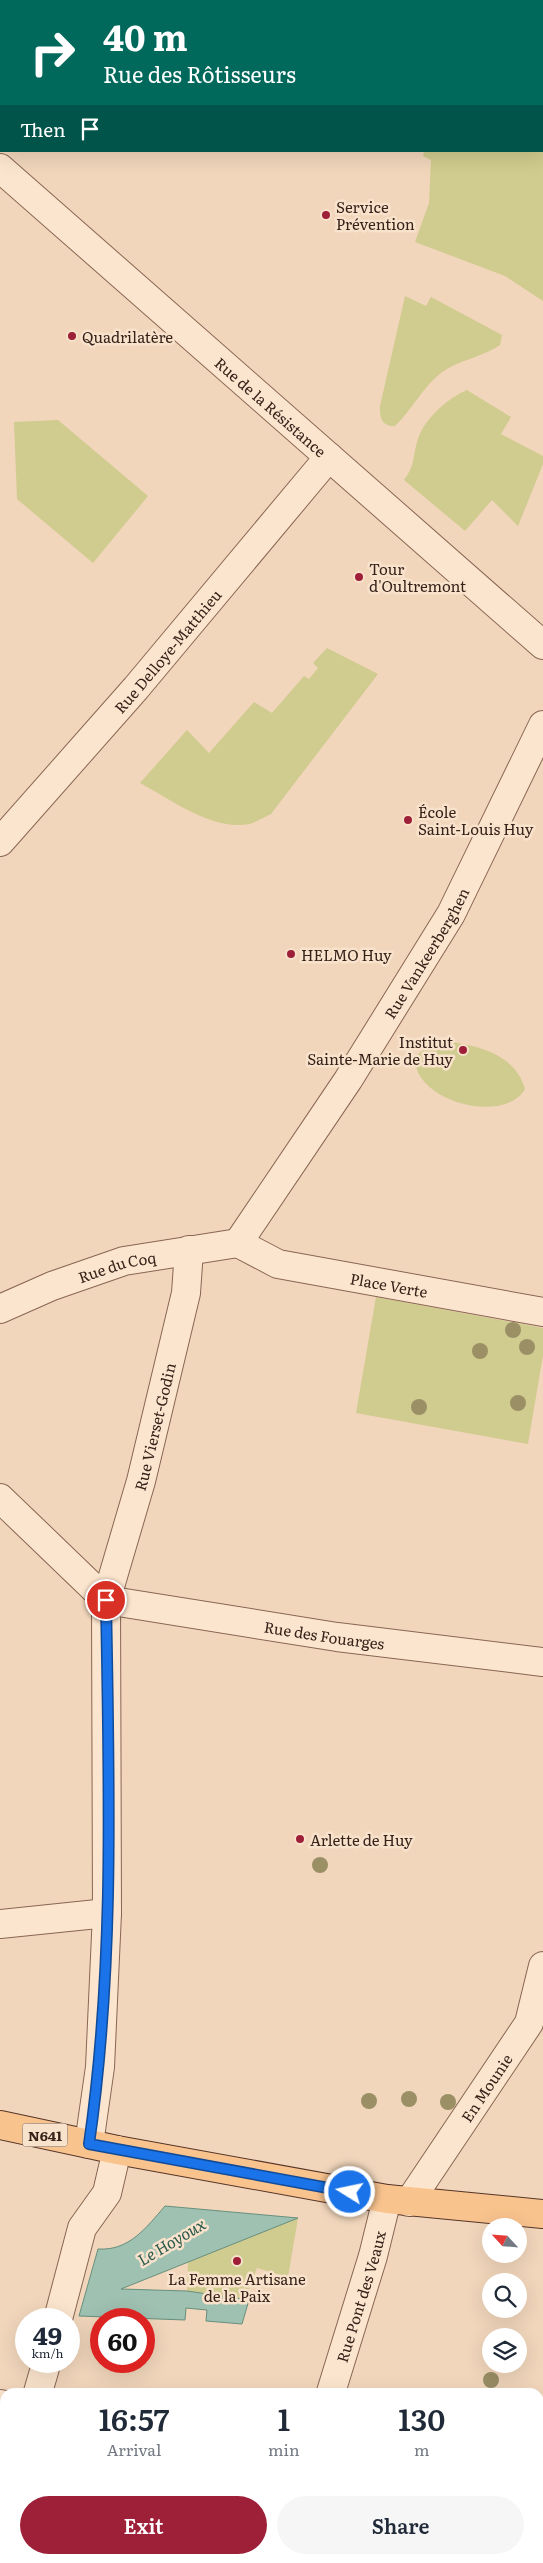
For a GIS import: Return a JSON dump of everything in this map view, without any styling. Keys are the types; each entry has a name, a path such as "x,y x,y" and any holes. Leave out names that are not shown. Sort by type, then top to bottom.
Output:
{"main road":[{"name":"N641","path":"0,2125 89,2144"},
{"path":"89,2144 398,2200 543,2214"}],"street":[{"name":"Rue de la Résistance","path":"0,168 543,644"},
{"name":"Rue Delloye-Matthieu","path":"0,842 136,688 329,457"},
{"name":"Rue Vankeerberghen","path":"238,1243 348,1080 451,914 543,725"},
{"name":"Rue du Coq","path":"0,1309 52,1286 124,1261 238,1243"},
{"name":"Place Verte","path":"238,1243 278,1264 543,1312"},
{"name":"Rue Vierset-Godin","path":"89,2144 100,2067 107,1914 106,1600 141,1481 184,1302 189,1250"},
{"path":"0,1498 106,1600"},
{"name":"Rue des Fouarges","path":"106,1600 337,1637 543,1662"},
{"path":"0,1924 107,1914"},
{"name":"En Mounie","path":"398,2200 529,2023 543,1966"},
{"path":"61,2308 82,2228 107,2193 117,2150"},
{"name":"Rue Pont des Veaux","path":"332,2388 373,2256 398,2200"},
{"path":"39,2388 44,2373"}],"shaded area":[{"path":"424,152 543,152 543,301 505,276 415,242 429,203 431,160 423,156"},
{"path":"405,296 426,306 431,297 502,335 500,345 440,374 395,426 390,426 382,421 380,406"},
{"path":"467,390 511,417 501,434 543,456 543,464 518,526 492,500 465,531 404,480 410,469 421,431 445,403"},
{"path":"58,420 148,496 93,563 17,499 14,422"},
{"path":"327,648 378,674 271,814 249,824 221,823 207,819 140,783 187,730 209,753 254,702 272,713 304,676 309,679 318,668 313,663"},
{"path":"441,1041 479,1048 503,1059 520,1077 525,1089 514,1100 499,1106 481,1107 462,1103 444,1096 429,1086 418,1073 415,1057 429,1045"},
{"path":"376,1297 543,1328 543,1355 528,1444 356,1413"},
{"path":"298,2218 288,2277 257,2268 245,2299 187,2291 188,2262"}],"water":[{"name":"Le Hoyoux","path":"165,2206 298,2218 121,2289 187,2291 249,2300 242,2324 206,2321 207,2310 186,2308 185,2320 155,2319 155,2308 90,2308 90,2316 80,2316 98,2249 109,2249 119,2246 144,2230"}],"place":[{"name":"Service Prévention","path":"326,215"},
{"name":"Quadrilatère","path":"72,336"},
{"name":"Tour d'Oultremont","path":"359,577"},
{"name":"École Saint-Louis Huy","path":"408,820"},
{"name":"HELMO Huy","path":"291,954"},
{"name":"Institut Sainte-Marie de Huy","path":"463,1050"},
{"name":"Arlette de Huy","path":"300,1839"},
{"name":"La Femme Artisane de la Paix","path":"237,2261"}],"route":[{"path":"106,1600 107,1914 100,2067 89,2144 350,2192"}]}
